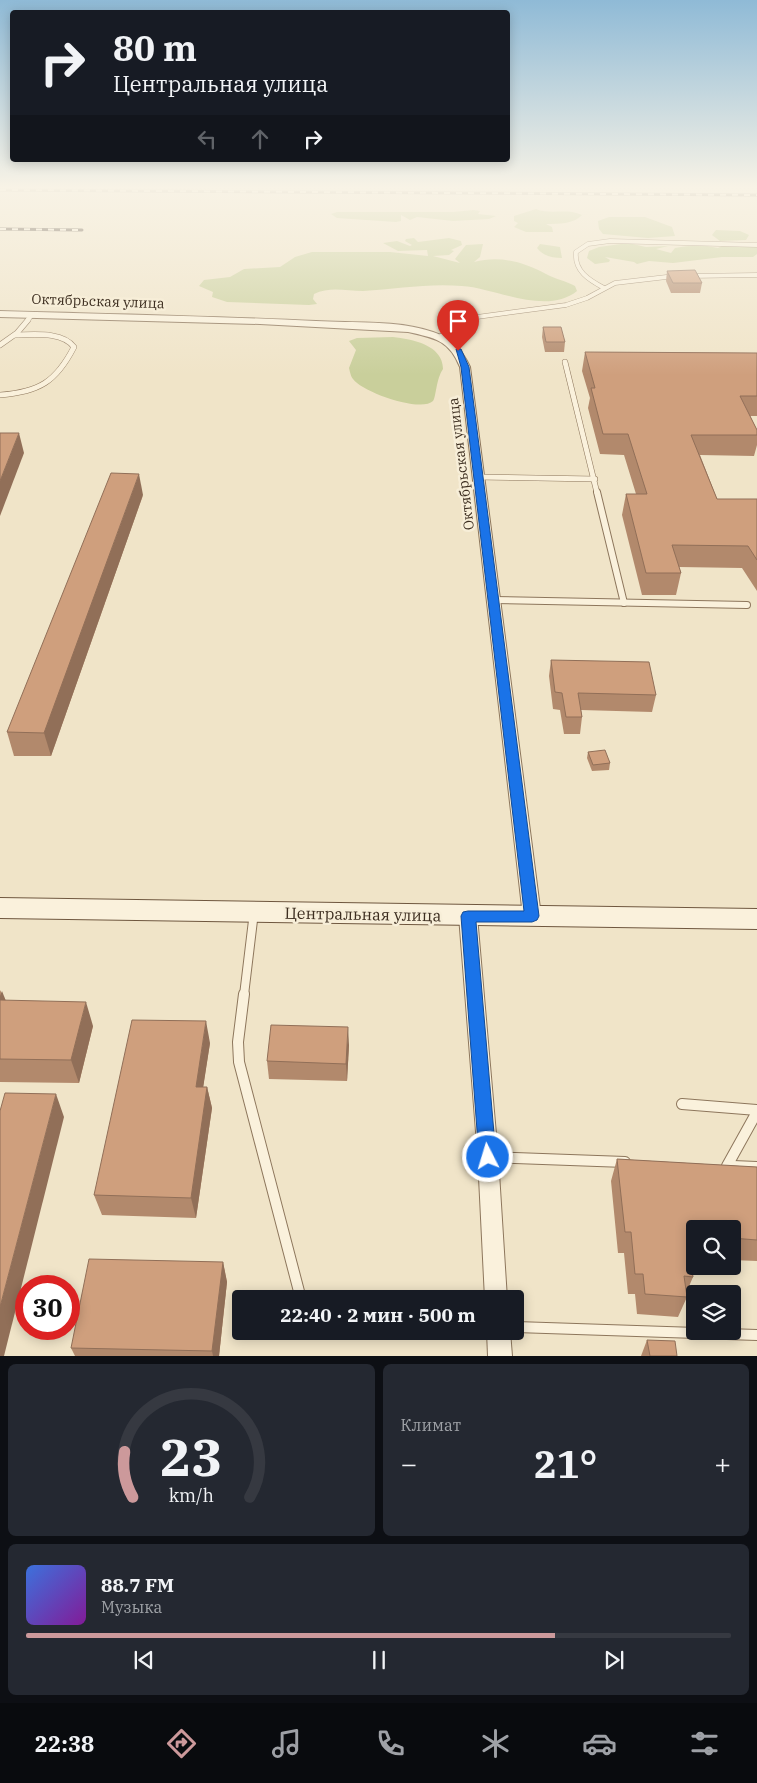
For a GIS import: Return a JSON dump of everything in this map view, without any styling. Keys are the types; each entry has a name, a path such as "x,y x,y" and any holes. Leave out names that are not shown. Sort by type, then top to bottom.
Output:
{"street":[{"name":"Октябрьская улица","path":"0,314 303,323 408,329 440,337 458,351 463,359 532,916"},
{"name":"Центральная улица","path":"0,908 757,919"},
{"path":"468,916 488,1157 495,1290"},
{"path":"499,1340 500,1356"}],"lane":[{"path":"580,249 576,252 575,257 577,265 590,281 604,288"},
{"path":"440,337 477,317 566,305 587,298 604,288 624,281 660,277 757,275"},
{"path":"1,344 15,335 32,314"},
{"path":"0,395 31,391 47,384 54,378 74,346 70,341 62,338 15,335"},
{"path":"565,362 624,603"},
{"path":"478,477 594,479"},
{"path":"492,600 747,606"},
{"path":"254,912 238,1042 239,1062 299,1290"},
{"path":"682,1104 757,1111 722,1166 757,1167"},
{"path":"488,1157 638,1162"},
{"path":"524,1327 757,1335"}],"green space":[{"path":"395,249 453,249 451,250 454,251 449,255 433,256 460,263 455,259 463,249 482,249 480,257 474,262 493,259 520,263 572,284 577,291 565,298 551,301 536,301 475,288 450,285 363,291 326,290 314,294 313,299 317,304 309,305 227,302 212,297 213,292 199,286 204,280 230,277 244,269 280,267 295,257 312,252 390,252 428,256 427,250 398,251"},
{"path":"538,249 560,249 562,258 552,257"},
{"path":"593,249 657,249 671,253 674,249 757,249 757,254 753,257 722,257 673,263 649,261 637,264 605,257 610,260 609,262 595,264 587,258 589,251"},
{"path":"393,337 409,339 425,345 438,354 442,361 443,369 433,401 426,404 405,403 368,390 352,378 349,368 356,350 349,341 357,338"}],"building":[{"path":"695,270 702,283 673,283 667,271"},
{"path":"543,327 561,327 565,342 546,342"},
{"path":"585,352 757,353 757,396 740,396 757,430 757,435 691,435 717,499 757,499 757,560 748,546 672,545 681,573 646,573 626,494 647,494 628,434 603,434 591,388 595,388"},
{"path":"0,433 19,433 0,481"},
{"path":"111,473 139,474 44,733 7,732"},
{"path":"551,660 649,662 656,695 578,693 582,717 566,717 562,693 555,692"},
{"path":"605,750 610,763 593,765 588,752"},
{"path":"0,1000 86,1002 71,1060 0,1059"},
{"path":"132,1020 206,1021 196,1087 207,1087 191,1198 94,1195"},
{"path":"271,1025 348,1027 346,1064 267,1061"},
{"path":"5,1093 56,1094 0,1307 0,1111"},
{"path":"617,1159 757,1167 757,1240 741,1239 741,1220 686,1220 686,1275 693,1275 693,1277 684,1276 686,1297 645,1294 643,1274 635,1274 631,1232 625,1232"},
{"path":"89,1259 223,1262 212,1351 71,1348 73,1340 80,1340 80,1304"},
{"path":"647,1340 675,1341 677,1356 650,1356"}],"route":[{"path":"458,351 465,367 532,916 468,916 488,1157"}]}
